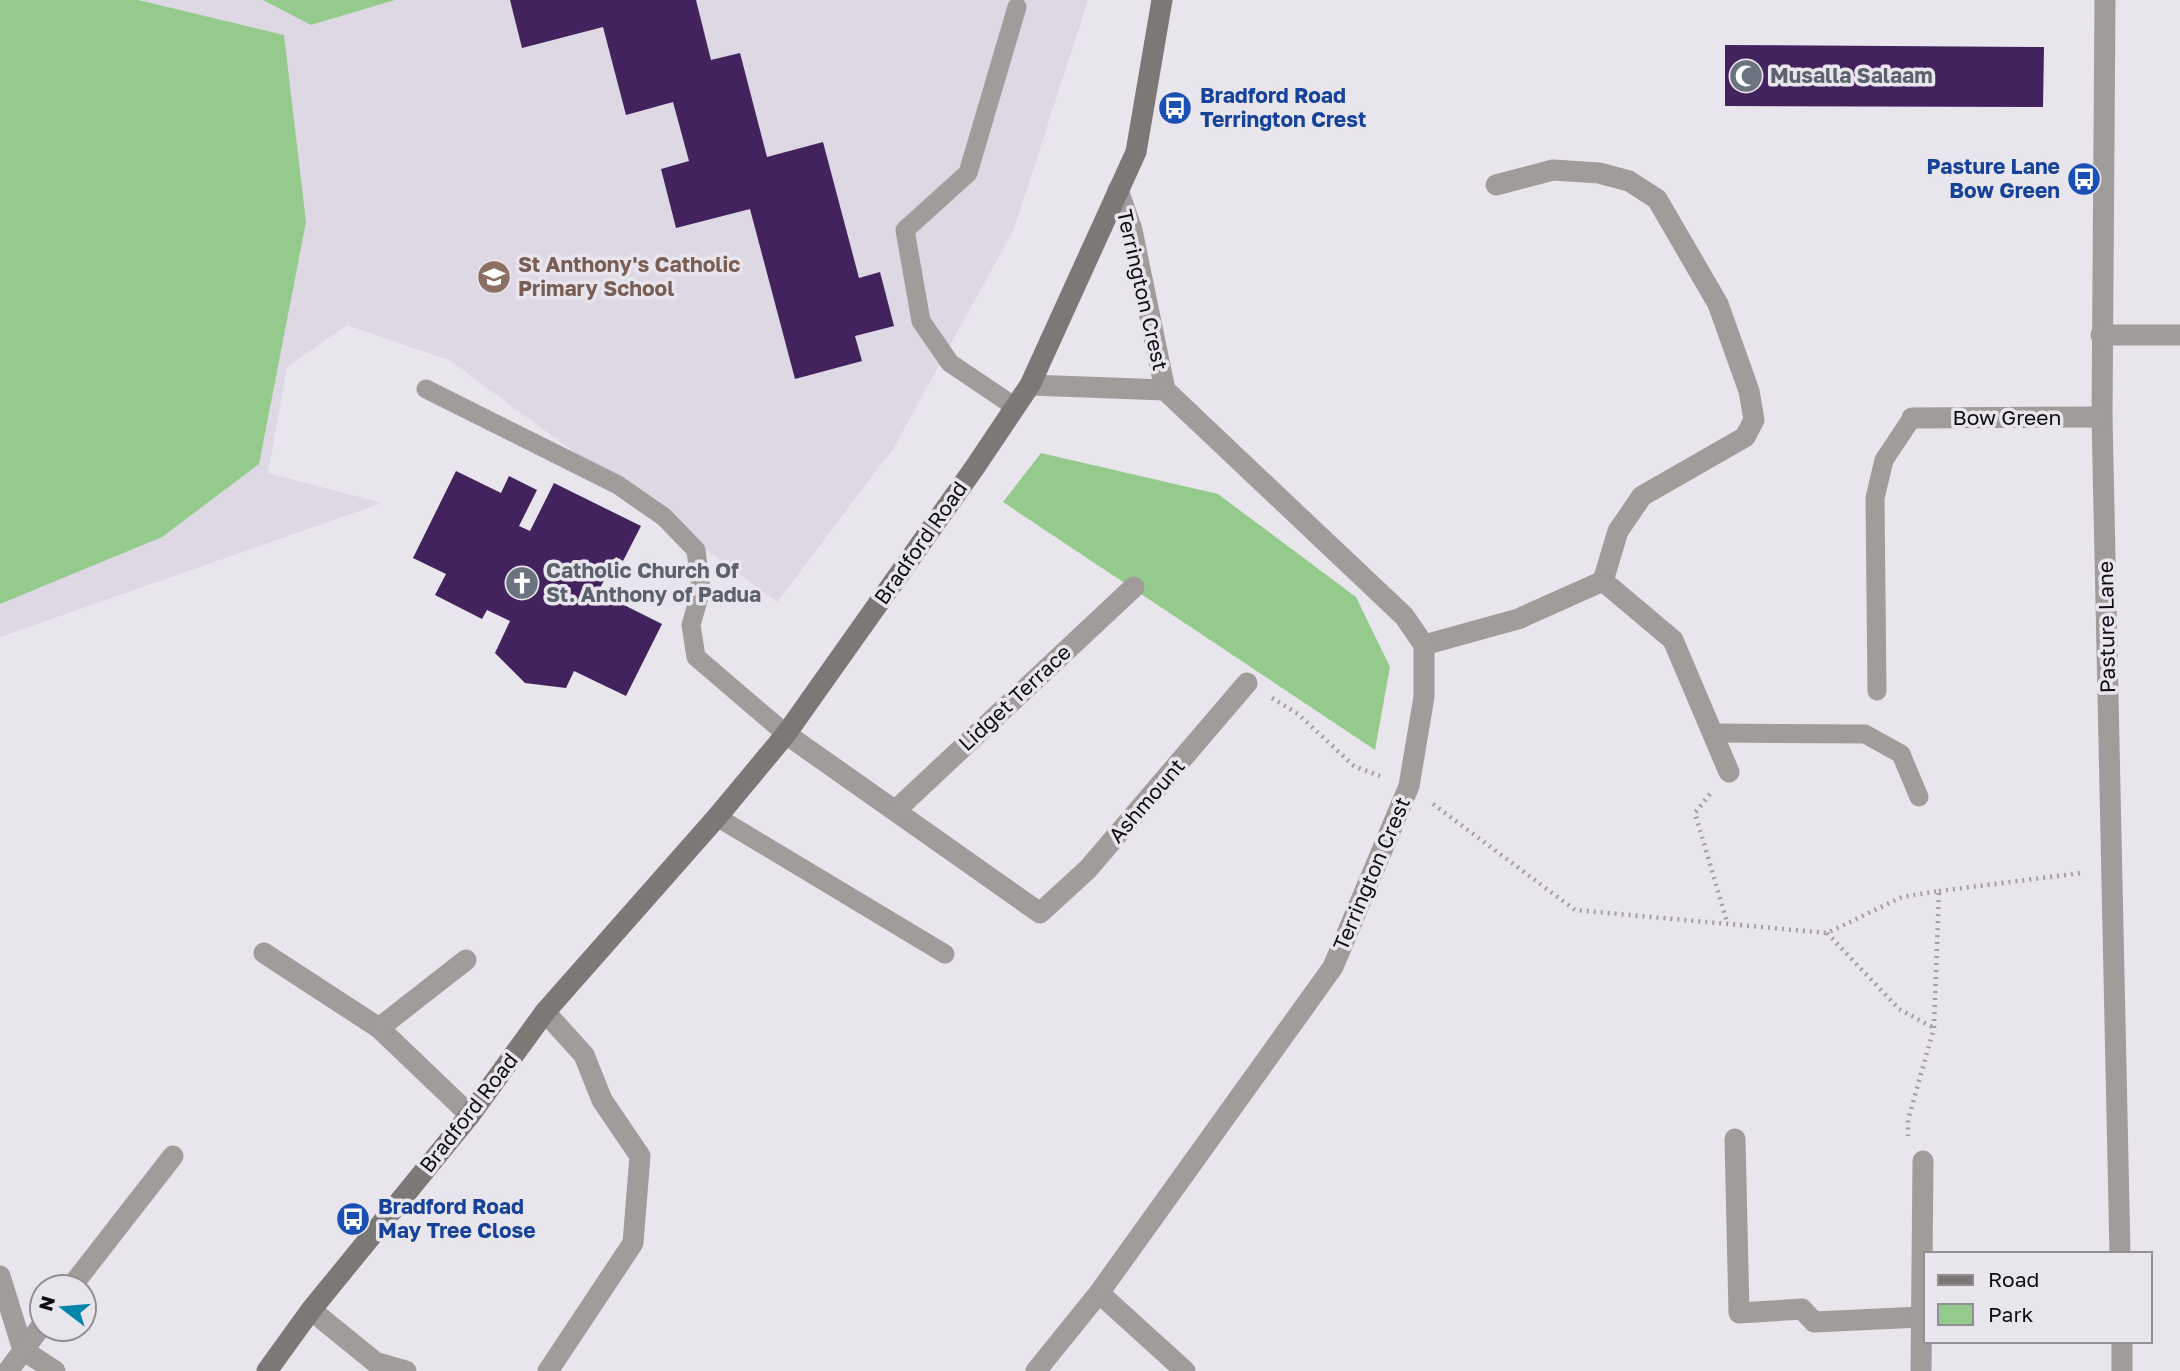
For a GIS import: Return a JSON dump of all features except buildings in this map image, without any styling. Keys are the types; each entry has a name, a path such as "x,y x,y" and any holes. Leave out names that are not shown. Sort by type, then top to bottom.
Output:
{"street":[{"name":"Bradford Road","path":"267,1371 311,1310 470,1115 545,1012 718,817 786,734 1015,407 1030,384 1136,152 1162,0"},
{"name":"Pasture Lane","path":"2105,0 2101,335 2120,1252"},
{"path":"1424,645 1518,619 1603,581 1618,531 1642,496 1745,437 1754,420 1749,391 1718,304 1657,199 1629,181 1599,173 1553,170 1496,186"},
{"name":"Terrington Crest","path":"1036,1371 1099,1293 1333,967 1409,786 1424,697 1424,645 1404,616 1165,390 1132,230 1118,190"},
{"path":"2101,335 2180,335"},
{"name":"Terrington Crest","path":"1030,384 1165,390"},
{"name":"Bow Green","path":"1912,418 2102,417"},
{"path":"1603,581 1673,640 1729,772"},
{"name":"Lidget Terrace","path":"896,810 1133,587"},
{"name":"Ashmount","path":"896,810 1040,913 1088,869 1247,683"},
{"path":"786,734 896,810"},
{"path":"264,953 379,1028 470,1115"},
{"path":"379,1028 466,961"},
{"path":"545,1012 584,1055 602,1100 640,1156 633,1243 548,1371"},
{"path":"1735,1139 1739,1313 1802,1309 1814,1322 1921,1317"},
{"path":"82,1273 173,1156"},
{"path":"1922,1371 1923,1161"},
{"path":"0,1276 23,1350 55,1371"},
{"path":"1099,1293 1185,1371"},
{"path":"311,1310 375,1362 406,1371"},
{"path":"8,1371 28,1343"},
{"path":"2122,1343 2122,1371"}],"lane":[{"path":"1015,407 950,363 921,321 905,230 968,173 1017,7"},
{"path":"426,389 618,485 664,517 695,550 701,590 691,625 696,657 786,734"},
{"path":"1877,691 1875,498 1884,460 1912,418"},
{"path":"1712,733 1865,734 1901,754 1919,797"},
{"path":"718,817 945,954"}],"path":[{"path":"1247,683 1298,714 1354,766 1409,786 1575,910 1827,933 1902,897 2113,868"},
{"path":"1727,922 1695,813 1729,772"},
{"path":"1923,1161 1909,1152 1908,1120 1934,1028 1939,891"},
{"path":"1827,933 1899,1009 1934,1028"}],"shaded area":[{"name":"St Anthony's Catholic Primary School","path":"0,0 282,0 311,25 395,0 1088,0 1014,229 893,449 777,602 451,361 347,325 287,367 268,473 382,503 0,637"}],"green space":[{"path":"0,0 138,0 284,35 306,222 259,464 162,537 0,604"},
{"path":"263,0 395,0 311,25"},
{"path":"1041,453 1218,494 1356,597 1390,667 1375,750 1003,502"}],"place":[{"name":"Musalla Salaam","path":"1746,76"},
{"name":"Bradford Road Terrington Crest","path":"1175,108"},
{"name":"Pasture Lane Bow Green","path":"2084,179"},
{"name":"St Anthony's Catholic Primary School","path":"494,277"},
{"name":"Catholic Church Of St. Anthony of Padua","path":"522,583"},
{"name":"Bradford Road May Tree Close","path":"353,1219"}]}
